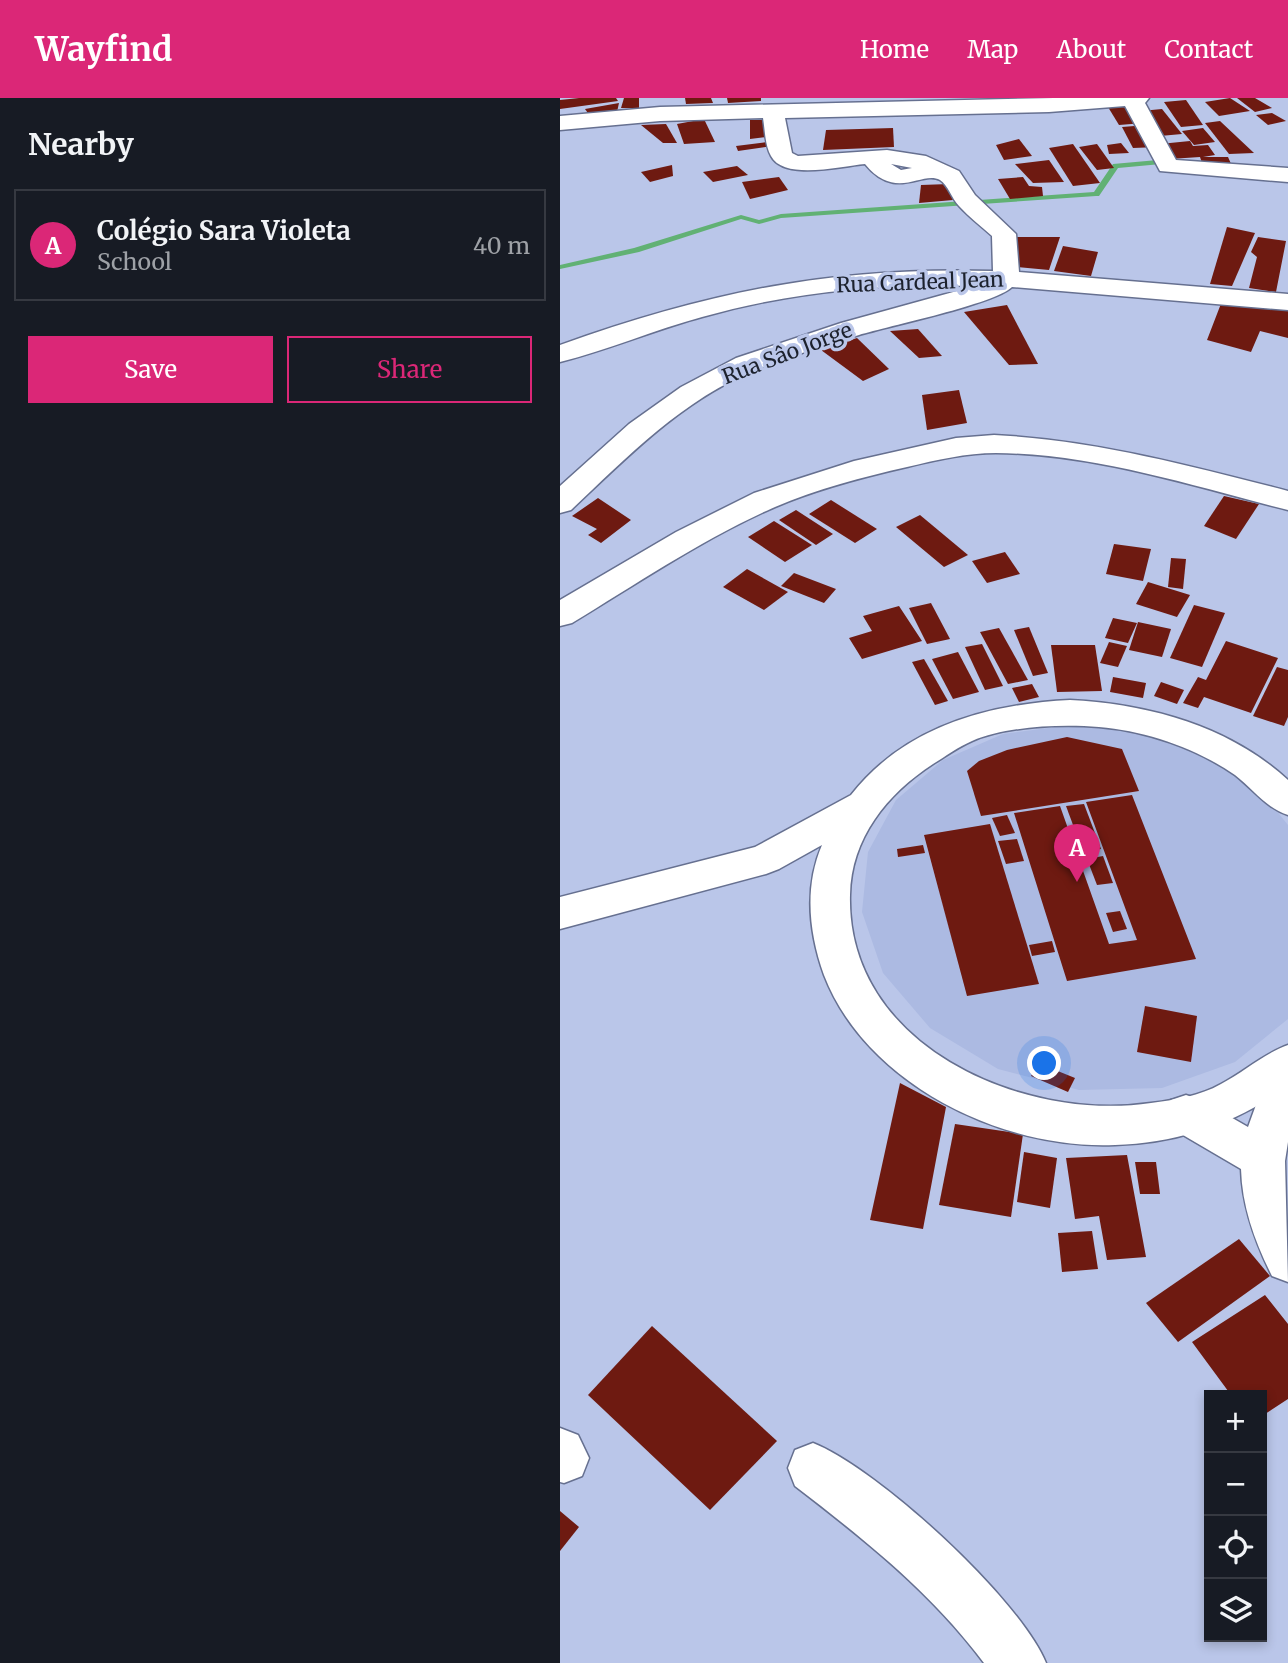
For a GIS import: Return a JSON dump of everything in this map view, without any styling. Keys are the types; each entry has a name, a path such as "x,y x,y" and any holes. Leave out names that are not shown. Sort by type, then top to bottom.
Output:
{"street":[{"path":"560,124 660,114 1049,104 1126,99 1167,162 1276,170"},
{"path":"772,110 785,159 803,164 873,159 883,172 902,177 920,174 927,167 951,176 969,204 1004,234 1006,277"},
{"name":"Rua Cardeal Jean","path":"560,354 686,313 773,292 859,282 1006,277 1288,302"},
{"name":"Rua Sâo Jorge","path":"560,503 639,430 691,393 746,364 850,329 979,294 1000,285 1006,277"},
{"path":"560,615 687,539 765,500 854,470 956,447 995,444 1038,446 1091,454 1152,466 1280,500"},
{"path":"1288,773 1243,763 1178,731 1107,714 1034,714 965,730 905,761 860,806 839,843 829,883 831,936 850,989 887,1039 940,1080 1006,1110 1078,1125 1152,1123 1220,1105 1288,1063"},
{"path":"1243,763 1288,801"},
{"path":"560,913 766,859 860,806"},
{"path":"766,859 800,869 829,883"},
{"path":"1288,1071 1263,1159 1266,1198 1279,1244 1288,1260"},
{"path":"1186,1114 1263,1159"},
{"path":"813,1468 892,1527 948,1578 1018,1663"}],"shaded area":[{"path":"1071,725 1141,732 1206,756 1262,793 1288,825 1288,1019 1235,1062 1162,1088 1079,1090 998,1069 930,1028 883,973 862,912 868,852 896,800 943,760 1003,734"}],"building":[{"path":"616,98 618,101 560,109 560,100"},
{"path":"624,98 639,98 639,108 621,108"},
{"path":"685,98 711,98 713,103 686,104"},
{"path":"727,98 761,98 761,101 728,103"},
{"path":"1230,98 1250,111 1219,116 1205,102"},
{"path":"1237,98 1255,98 1272,108 1255,112"},
{"path":"1186,100 1203,125 1181,127 1164,102"},
{"path":"619,103 617,112 590,116 585,109"},
{"path":"1133,105 1144,123 1119,125 1108,107"},
{"path":"1162,109 1182,134 1160,136 1141,111"},
{"path":"1272,113 1286,121 1268,125 1256,115"},
{"path":"704,119 715,142 684,144 677,124"},
{"path":"750,120 762,120 767,137 750,139"},
{"path":"1220,121 1254,153 1229,154 1205,123"},
{"path":"666,124 677,143 663,143 641,125"},
{"path":"1147,125 1158,147 1133,148 1122,127"},
{"path":"893,128 894,147 823,150 826,130"},
{"path":"1203,128 1215,142 1194,145 1182,131"},
{"path":"1019,139 1032,156 1004,160 996,145"},
{"path":"1190,141 1193,146 1208,145 1215,155 1203,157 1228,157 1232,166 1203,166 1200,157 1170,159 1160,144"},
{"path":"767,142 773,146 738,151 736,146"},
{"path":"1121,143 1129,153 1109,154 1107,145"},
{"path":"1073,144 1100,183 1073,186 1049,148"},
{"path":"1097,144 1114,168 1097,170 1079,147"},
{"path":"1049,160 1064,182 1033,183 1015,164"},
{"path":"672,165 673,176 650,182 641,172"},
{"path":"737,166 748,175 713,182 703,172"},
{"path":"779,177 788,190 750,199 742,182"},
{"path":"1023,177 1029,186 1042,187 1043,196 1010,199 998,179"},
{"path":"949,184 953,200 919,203 921,185"},
{"path":"1227,227 1255,233 1232,286 1210,284"},
{"path":"1011,237 1060,237 1049,270 1017,267"},
{"path":"1258,237 1286,241 1276,292 1249,288 1257,257 1251,252"},
{"path":"1063,246 1098,252 1091,276 1054,271"},
{"path":"1222,301 1288,311 1288,338 1260,331 1251,352 1207,340"},
{"path":"1007,305 1038,364 1009,365 964,312"},
{"path":"918,329 942,356 919,358 890,331"},
{"path":"857,338 889,369 863,381 821,350"},
{"path":"959,390 967,423 927,430 922,395"},
{"path":"1224,496 1259,504 1236,539 1204,526"},
{"path":"598,498 631,520 601,543 588,535 597,529 572,516"},
{"path":"831,500 877,529 855,543 809,514"},
{"path":"796,510 833,534 816,545 779,520"},
{"path":"920,515 968,555 944,567 896,527"},
{"path":"774,521 812,545 785,562 748,537"},
{"path":"1114,544 1151,549 1143,581 1106,574"},
{"path":"1005,552 1020,574 987,583 972,561"},
{"path":"1171,558 1186,559 1183,589 1168,587"},
{"path":"747,569 788,592 764,610 723,587"},
{"path":"794,573 836,589 824,603 781,586"},
{"path":"1148,582 1190,595 1177,617 1136,604"},
{"path":"931,603 950,639 927,644 909,608"},
{"path":"1194,605 1225,613 1202,667 1170,658"},
{"path":"899,606 922,641 862,659 849,638 872,631 863,616"},
{"path":"1113,618 1137,623 1128,643 1105,638"},
{"path":"1138,622 1171,629 1162,657 1129,650"},
{"path":"1029,627 1048,673 1033,676 1014,630"},
{"path":"999,628 1028,680 1008,684 980,632"},
{"path":"1226,641 1278,658 1251,713 1204,697 1198,708 1183,703 1198,677 1206,680"},
{"path":"1109,642 1127,646 1118,667 1100,663"},
{"path":"982,644 1003,686 985,690 965,647"},
{"path":"1051,645 1095,645 1102,691 1057,692"},
{"path":"958,652 979,692 953,699 932,659"},
{"path":"924,659 948,701 935,705 912,662"},
{"path":"1277,667 1288,670 1288,717 1284,726 1253,716"},
{"path":"1113,677 1146,683 1143,698 1110,692"},
{"path":"1161,682 1184,690 1177,704 1154,696"},
{"path":"1032,684 1039,697 1019,702 1012,688"},
{"path":"1067,737 1122,749 1139,791 981,816 967,771 979,761 1007,750"},
{"path":"1132,795 1196,959 1067,981 1014,813 1060,806 1109,944 1137,940 1086,802"},
{"path":"1084,804 1101,849 1083,852 1066,806"},
{"path":"1007,815 1015,833 1000,836 992,818"},
{"path":"990,824 1039,984 967,996 924,835"},
{"path":"1017,839 1024,861 1006,864 998,841"},
{"path":"923,845 925,853 898,857 897,849"},
{"path":"1103,856 1113,883 1097,885 1087,859"},
{"path":"1120,911 1127,929 1113,932 1106,913"},
{"path":"1052,941 1055,952 1032,956 1029,945"},
{"path":"1145,1006 1197,1016 1191,1062 1137,1052"},
{"path":"1038,1063 1075,1078 1068,1092 1031,1076"},
{"path":"900,1083 946,1107 923,1229 870,1220"},
{"path":"955,1124 1023,1134 1011,1217 939,1205"},
{"path":"1024,1152 1057,1158 1050,1208 1017,1202"},
{"path":"1127,1155 1146,1257 1107,1260 1099,1216 1075,1219 1066,1158"},
{"path":"1135,1162 1156,1162 1160,1194 1140,1194"},
{"path":"1092,1231 1098,1269 1062,1272 1058,1233"},
{"path":"1239,1239 1270,1276 1178,1342 1146,1303"},
{"path":"1265,1295 1288,1324 1288,1399 1267,1413 1267,1390 1227,1390 1192,1342"},
{"path":"652,1326 777,1441 710,1510 588,1395"},
{"path":"560,1511 579,1527 560,1551"}],"waterway":[{"path":"560,267 636,250 741,217 759,222 781,216 1096,194 1116,166 1169,161"}],"place":[{"name":"Colégio Sara Violeta","path":"1077,882"}]}
